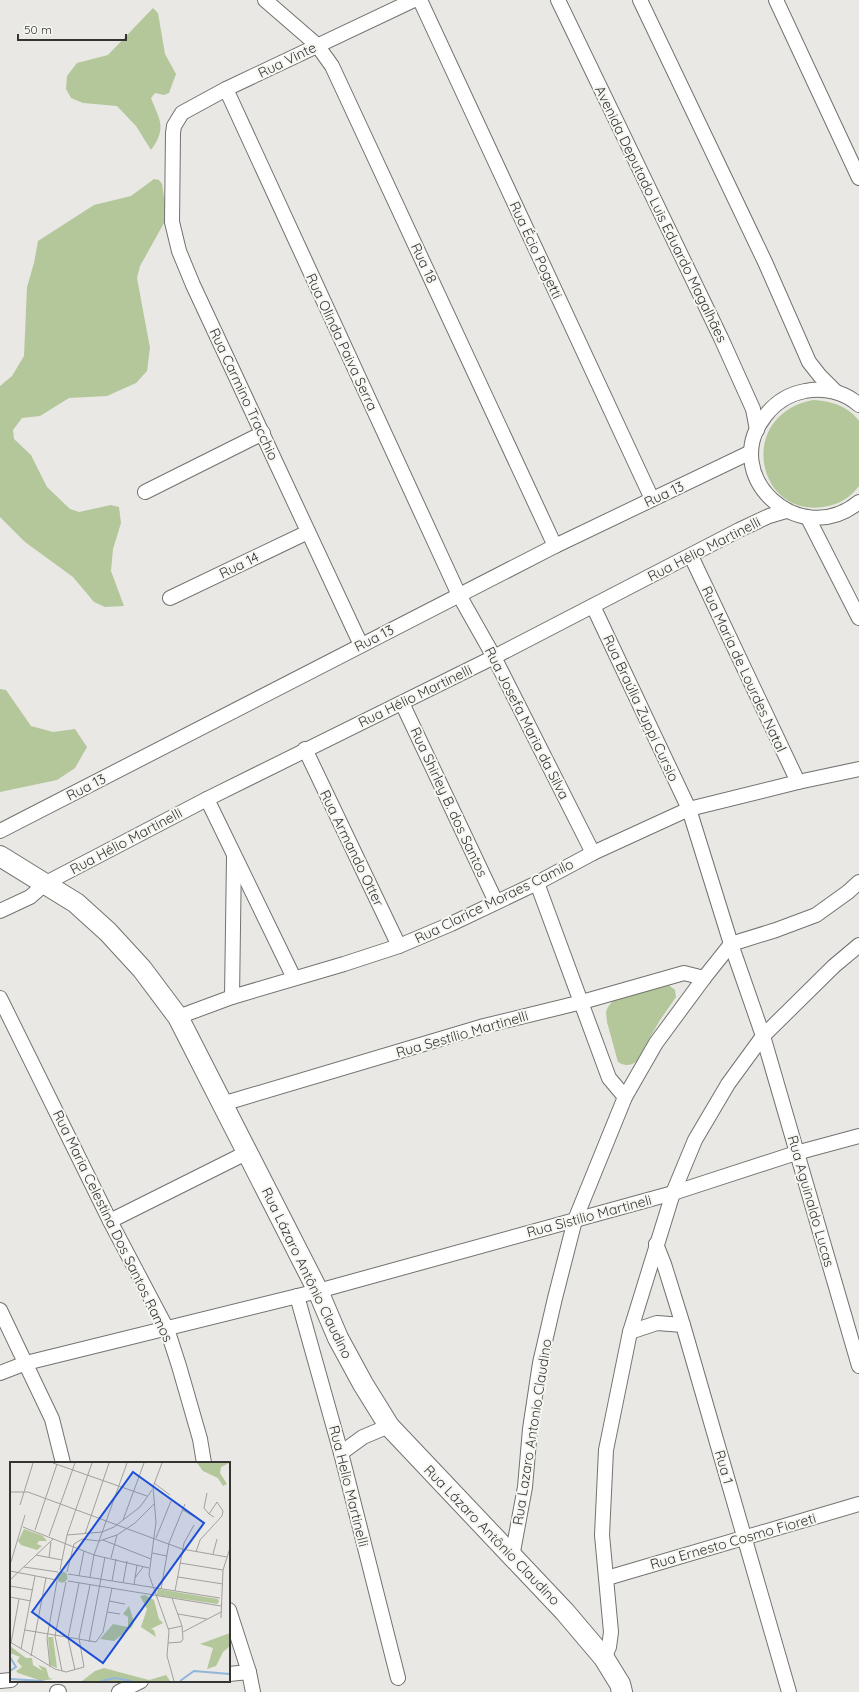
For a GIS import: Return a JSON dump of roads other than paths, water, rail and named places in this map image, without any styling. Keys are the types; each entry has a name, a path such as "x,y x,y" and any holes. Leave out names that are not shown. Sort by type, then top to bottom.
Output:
{"main road":[{"name":"Rua Lázaro Antônio Claudino","path":"0,856 46,883 76,903 108,932 142,969 178,1017 318,1291 338,1338 363,1384 389,1426 565,1612 604,1658 620,1684 622,1692"}],"street":[{"name":"Rua 18","path":"265,0 317,45 332,66 555,546"},
{"name":"Rua Vinte","path":"173,133 174,126 182,113 226,89 414,0"},
{"name":"Rua Écio Pogetti","path":"420,0 652,500"},
{"name":"Avenida Deputado Luis Eduardo Magalhães","path":"558,0 721,338 753,409 757,430"},
{"path":"640,0 765,262 809,362 820,376 847,393 859,405"},
{"path":"776,0 859,178"},
{"name":"Rua Olinda Paiva Serra","path":"226,89 459,595"},
{"name":"Rua Carmino Tracchio","path":"173,133 172,222 179,251 193,285 361,645"},
{"path":"847,393 812,389 789,396 770,410 757,430 751,452 755,471 762,488 768,497 786,511 808,518 831,517 842,513 859,502"},
{"path":"145,492 263,433"},
{"name":"Rua 13","path":"0,831 555,546 751,452"},
{"name":"Rua Hélio Martinelli","path":"46,883 207,799 494,657 768,516 786,511"},
{"path":"808,518 859,618"},
{"name":"Rua 14","path":"170,598 308,532"},
{"name":"Rua Maria de Lourdes Natal","path":"691,556 798,782"},
{"name":"Rua Josefa Maria da Silva","path":"459,595 494,657 592,853"},
{"name":"Rua Braúlia Zuppi Cursio","path":"593,606 689,809"},
{"name":"Rua Shirley B. dos Santos","path":"402,703 496,902"},
{"name":"Rua Armando Otter","path":"305,750 399,946"},
{"name":"Rua Clarice Moraes Camilo","path":"178,1017 232,997 399,946 451,924 537,883 592,853 689,809 798,782 859,769"},
{"path":"207,799 294,978"},
{"path":"689,809 731,944 763,1036"},
{"path":"232,997 234,853"},
{"path":"731,944 776,930 816,914 848,892 859,882"},
{"path":"0,911 30,897 46,883"},
{"path":"537,883 609,1078 625,1097"},
{"name":"Rua Lazaro Antonio Claudino","path":"512,1557 525,1487 530,1429 540,1363 575,1220 625,1097 656,1043 731,944"},
{"path":"604,1658 609,1647 611,1632 602,1535 606,1450 630,1332 673,1193 695,1140 728,1084 763,1036 834,966 859,945"},
{"name":"Rua Sestílio Martinelli","path":"222,1104 484,1026 582,1002 684,973 704,978"},
{"name":"Rua Maria Celestina Dos Santos Ramos","path":"0,998 110,1221 167,1329 180,1366 196,1424 204,1462"},
{"name":"Rua Aguinaldo Lucas","path":"763,1036 859,1366"},
{"name":"Rua Sistilio Martineli","path":"0,1373 26,1363 318,1291 673,1193 796,1153 859,1136"},
{"path":"110,1221 248,1152"},
{"name":"Rua 1","path":"656,1244 664,1264 683,1326 789,1692"},
{"name":"Rua Helio Martinelli","path":"297,1296 341,1453 398,1678"},
{"path":"0,1310 52,1419 63,1462"},
{"path":"630,1332 657,1323 669,1323 683,1326"},
{"path":"341,1453 363,1437 389,1426"},
{"name":"Rua Ernesto Cosmo Fioreti","path":"607,1578 859,1504"},
{"path":"230,1613 249,1672 253,1692"},
{"path":"230,1674 249,1672"},
{"path":"0,1681 10,1680"},
{"path":"120,1692 139,1682"}]}
